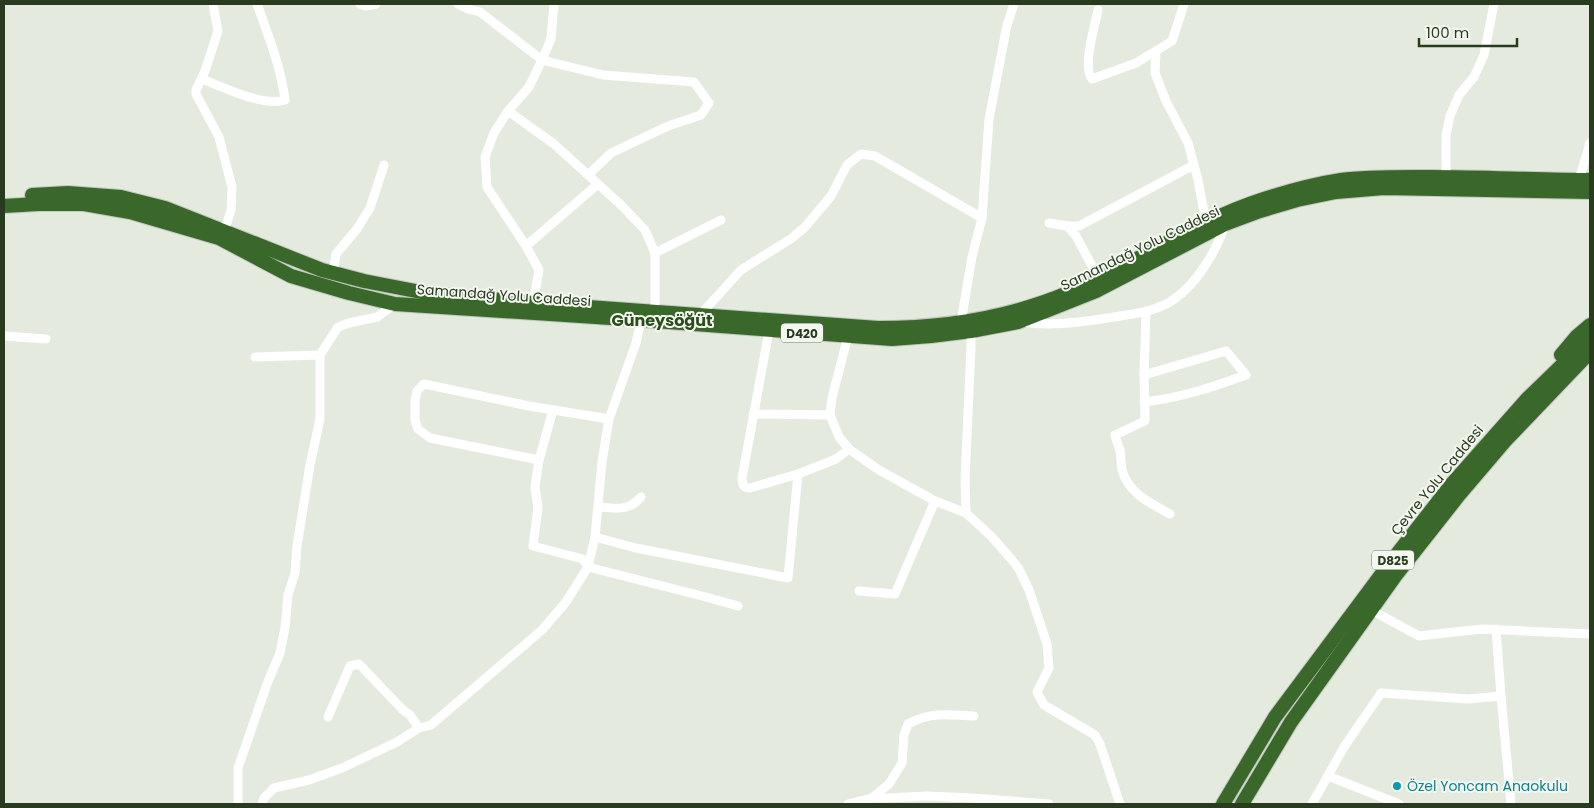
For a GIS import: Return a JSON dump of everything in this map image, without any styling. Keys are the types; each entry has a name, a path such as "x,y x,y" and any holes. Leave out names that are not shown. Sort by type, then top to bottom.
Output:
{"highway":[{"name":"Samandağ Yolu Caddesi","path":"4,206 84,204 130,212 219,238 291,276 395,304 892,339 931,336 1038,304 1098,279 1226,213 1302,187 1352,179 1381,177 1585,180"},
{"name":"Samandağ Yolu Caddesi","path":"4,197 68,193 121,197 165,208 304,264 332,273 426,293 533,303 878,328 903,328 966,327 1018,322 1096,291 1225,224 1278,205 1336,192 1384,188 1590,192"},
{"path":"1533,402 1540,379 1571,343 1590,325"},
{"name":"Çevre Yolu Caddesi","path":"1223,804 1275,717 1451,485 1533,402 1590,338"},
{"name":"Çevre Yolu Caddesi","path":"1242,804 1291,722 1396,575 1459,495 1505,441 1533,402 1590,352"},
{"path":"1533,402 1553,396 1590,363"}],"street":[{"path":"213,4 218,31 196,94 219,137 232,187 231,210 224,232"},
{"path":"202,79 243,96 279,102 285,100 275,56 256,4"},
{"path":"360,4 366,6 376,4"},
{"path":"458,4 468,9 479,8 542,60 603,75 694,82 709,103 701,115 668,126 611,153 588,175"},
{"path":"533,303 539,270 526,246 486,187 485,157 494,134 508,111 529,87 542,60 551,38 554,4"},
{"path":"966,513 965,479 971,347 966,327 972,257 982,218 989,119 1007,25 1014,4"},
{"path":"1098,10 1088,62 1089,76 1092,79 1136,64 1172,41 1184,4"},
{"path":"1446,177 1446,135 1450,116 1459,95 1474,77 1484,54 1494,4"},
{"path":"1156,52 1155,73 1166,101 1188,143 1206,222"},
{"path":"508,111 554,144 621,205 645,230 655,253 655,311"},
{"path":"1585,180 1590,143"},
{"path":"701,314 741,270 792,238 805,227 831,196 847,166 861,154 875,156 982,218"},
{"path":"332,273 336,254 357,229 370,208 384,165"},
{"path":"1049,223 1078,226 1194,165"},
{"path":"526,246 598,184"},
{"path":"655,253 721,220"},
{"path":"1018,322 1057,325 1146,311 1168,303 1184,292 1203,269 1220,240 1225,224"},
{"path":"1067,226 1076,236 1098,279"},
{"path":"238,804 238,768 267,684 280,653 284,634 288,595 295,573 297,546 307,483 320,418 320,355 338,327 349,322 377,317 395,304"},
{"path":"1146,311 1145,421 1114,435 1120,451 1122,469 1133,491 1144,501 1170,514"},
{"path":"262,804 264,798 274,788 309,780 342,768 397,742 419,728 431,725 542,630 566,602 588,567 595,537 602,462 609,419 636,343 641,320"},
{"path":"769,331 742,484 750,488 798,474 836,460 849,449"},
{"path":"4,336 46,339"},
{"path":"848,336 832,398 830,415 839,437 849,449 879,470 935,501 966,513 991,536 1019,569 1030,590 1047,644 1049,668 1037,692 1044,704 1095,735 1100,744 1120,804"},
{"path":"1144,375 1226,351 1246,375 1206,390 1144,402"},
{"path":"255,357 320,355"},
{"path":"539,460 430,438 418,429 415,420 417,391 424,384 553,410 609,419"},
{"path":"553,410 539,460 535,487 538,508 533,546 582,559 588,567 738,606"},
{"path":"753,414 830,415"},
{"path":"595,537 636,548 788,578 798,474"},
{"path":"599,507 624,509 635,504 641,497"},
{"path":"859,591 895,594 935,501"},
{"path":"1371,610 1419,636 1482,629 1590,634"},
{"path":"1496,629 1511,804"},
{"path":"328,716 350,666 358,664 410,715 419,728"},
{"path":"1312,804 1344,747 1381,693 1468,699 1501,696"},
{"path":"872,798 889,784 902,763 904,735 908,724 921,717 933,714 974,716"},
{"path":"1328,776 1399,804"},
{"path":"848,804 872,798 927,796 1049,804"}],"place":[{"name":"Özel Yoncam Anaokulu","path":"1397,786"}],"district":[{"name":"Güneysöğüt","path":"662,320"}]}
